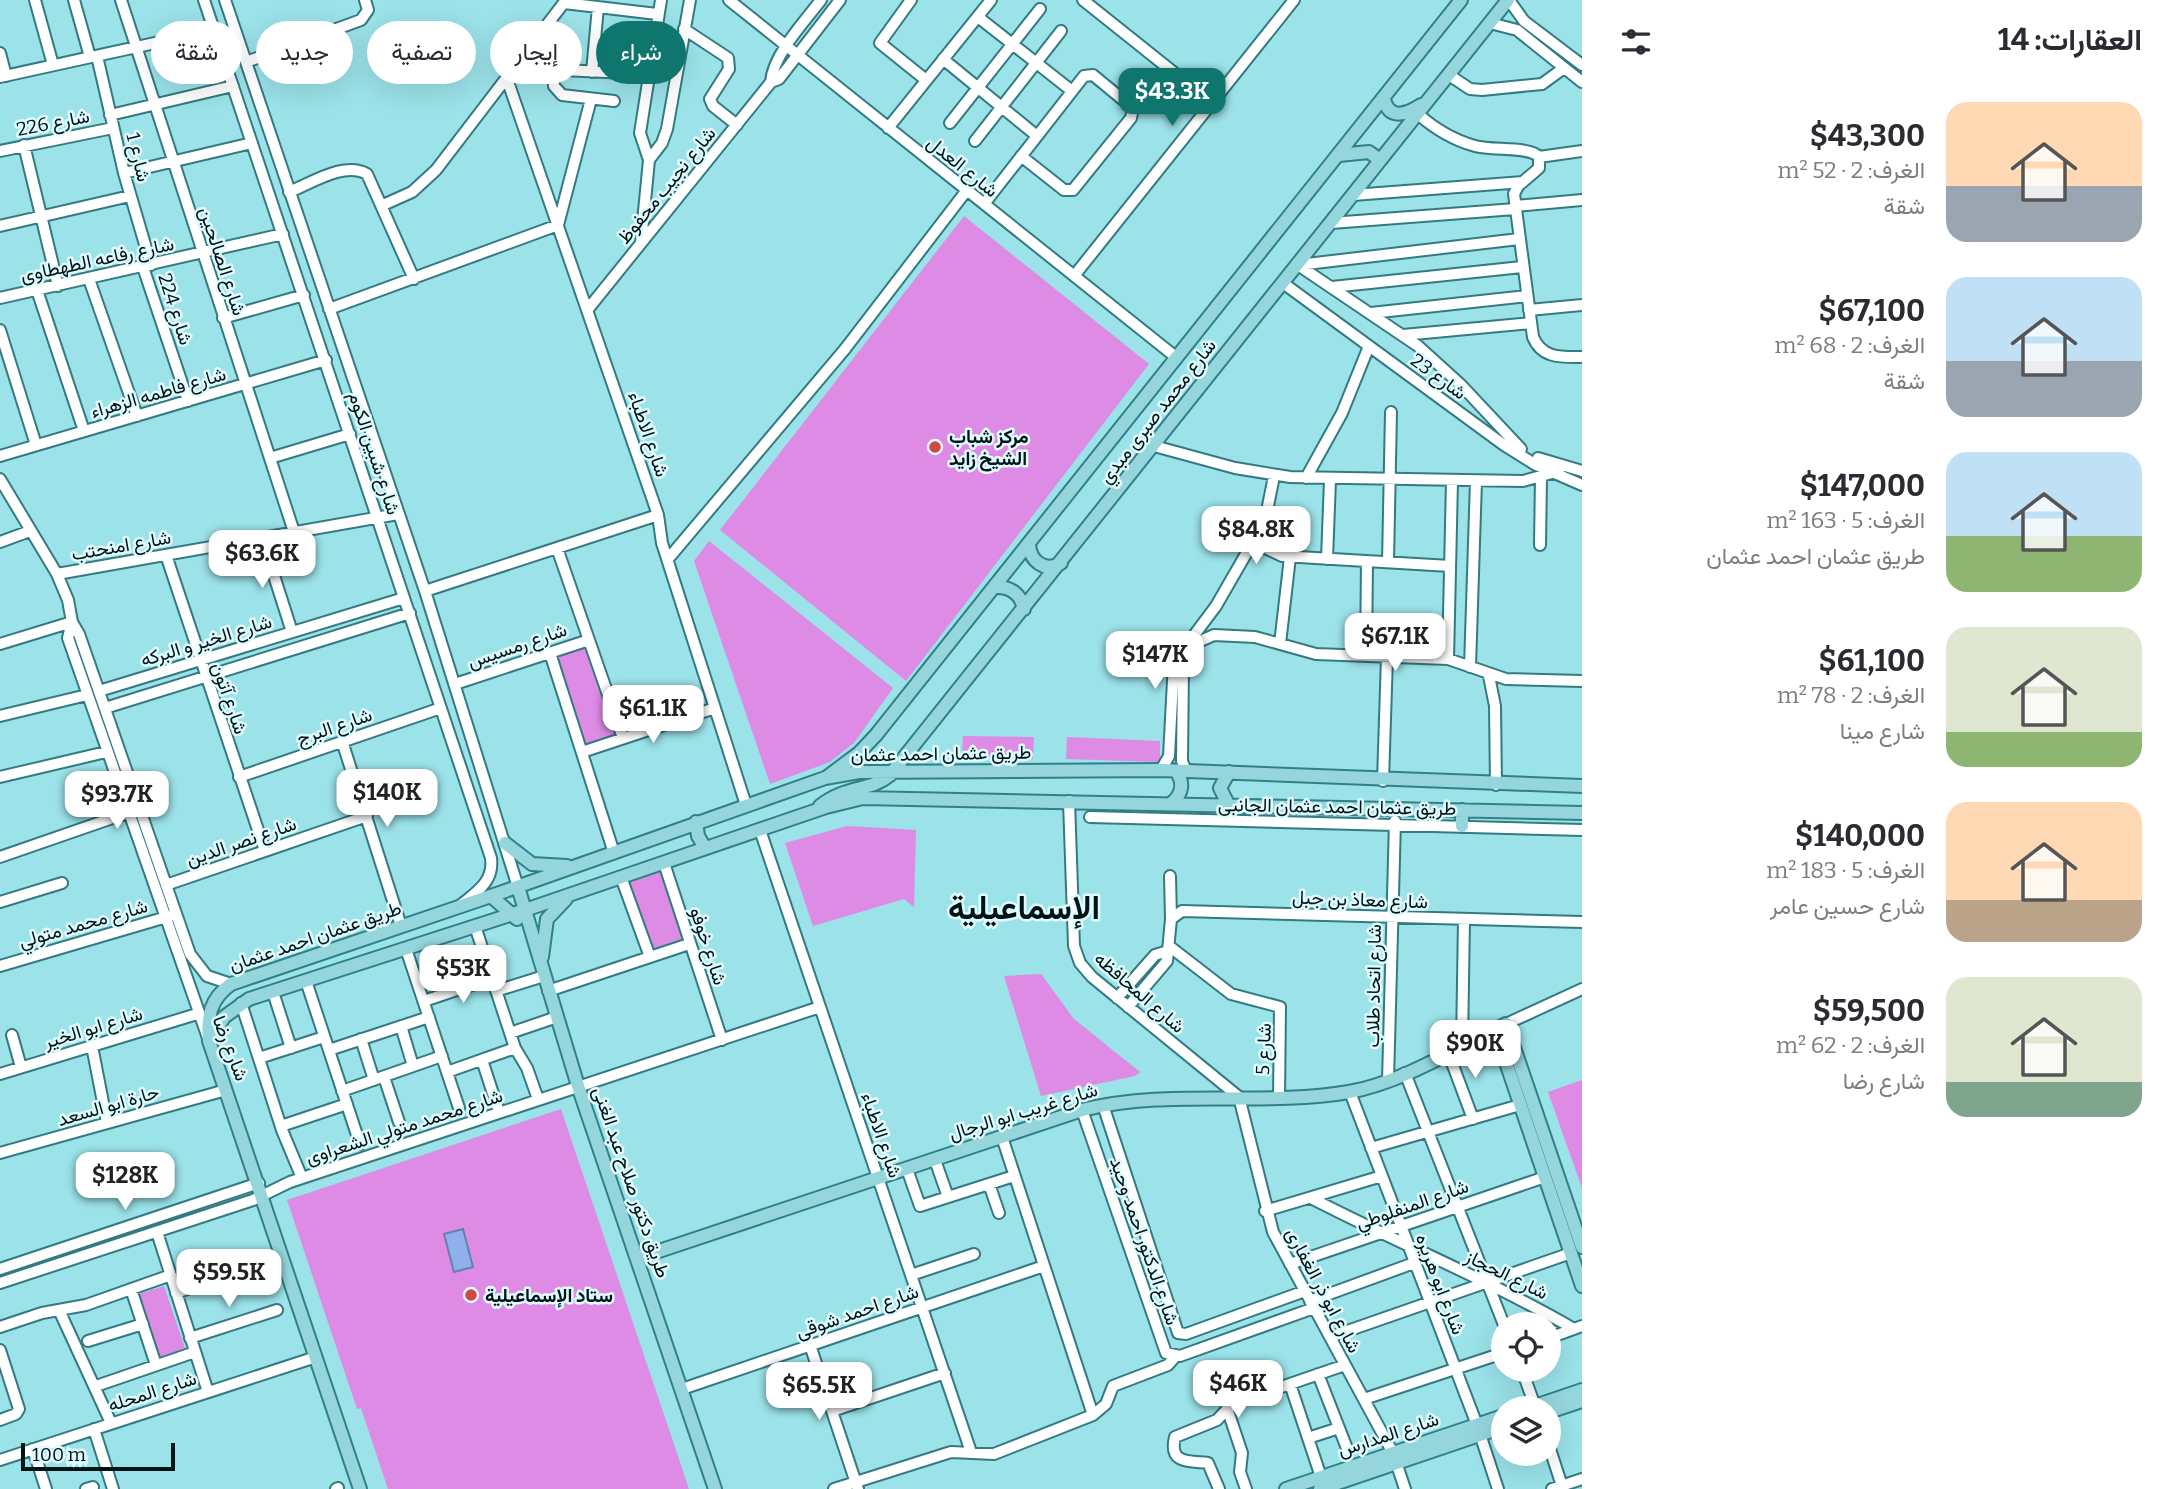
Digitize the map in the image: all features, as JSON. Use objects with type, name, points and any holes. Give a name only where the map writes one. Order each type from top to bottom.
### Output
[{"type":"main road","name":"شارع محمد صبرى مبدي","points":[[825,778],[868,744],[1461,0]]},
{"type":"main road","name":"شارع محمد صبرى مبدي","points":[[811,812],[836,793],[877,783],[894,770],[1509,0]]},
{"type":"main road","points":[[1384,99],[1388,109],[1398,115],[1409,113],[1431,98]]},
{"type":"main road","points":[[1339,155],[1369,152],[1380,160]]},
{"type":"main road","points":[[1029,544],[1031,555],[1039,564],[1050,567],[1061,563]]},
{"type":"main road","points":[[995,587],[1012,590],[1020,598],[1024,609]]},
{"type":"main road","name":"طريق عثمان احمد عثمان","points":[[209,1041],[208,1014],[220,992],[231,984],[518,887],[825,778],[894,770],[1181,771],[1383,781],[1582,786]]},
{"type":"main road","points":[[1172,803],[1179,795],[1182,785],[1181,771]]},
{"type":"main road","points":[[1228,804],[1220,788],[1229,772]]},
{"type":"main road","name":"طريق عثمان احمد عثمان","points":[[237,1006],[850,801],[880,797],[1582,814]]},
{"type":"main road","points":[[1462,810],[1462,827]]},
{"type":"main road","points":[[696,822],[698,836],[705,848]]},
{"type":"main road","points":[[505,843],[532,864],[578,866]]},
{"type":"main road","points":[[518,887],[519,912]]},
{"type":"main road","points":[[542,972],[543,930],[547,919],[570,895]]},
{"type":"main road","points":[[491,896],[519,912]]},
{"type":"main road","name":"طريق دكتور صلاح عبد الغنى","points":[[519,912],[533,939],[578,1086],[715,1489]]},
{"type":"main road","points":[[209,1041],[237,1006],[223,1003],[220,992]]},
{"type":"main road","points":[[1501,1027],[1520,1105],[1545,1177],[1576,1250]]},
{"type":"main road","points":[[1501,1027],[1576,1250],[1582,1286]]},
{"type":"main road","name":"شارع غريب ابو الرجال","points":[[638,1258],[1082,1110],[1148,1099],[1279,1097],[1350,1092],[1388,1081],[1501,1027]]},
{"type":"main road","name":"شارع رضا","points":[[209,1041],[360,1489]]},
{"type":"main road","points":[[1561,1398],[1582,1390]]},
{"type":"main road","points":[[1561,1408],[1582,1401]]},
{"type":"main road","name":"شارع المدارس","points":[[1479,1430],[1491,1423]]},
{"type":"main road","name":"شارع المدارس","points":[[1286,1489],[1321,1483],[1479,1430],[1491,1428]]},
{"type":"street","points":[[35,0],[53,65]]},
{"type":"street","name":"شارع 1","points":[[74,0],[110,115],[147,266]]},
{"type":"street","name":"شارع الصالحين","points":[[121,0],[294,532]]},
{"type":"street","name":"شارع شبين الكوم","points":[[204,0],[211,21]]},
{"type":"street","name":"شارع شبين الكوم","points":[[225,0],[425,591],[518,887]]},
{"type":"street","points":[[246,62],[361,20],[368,10],[365,0]]},
{"type":"street","points":[[656,21],[661,0]]},
{"type":"street","points":[[686,21],[690,0]]},
{"type":"street","name":"شارع العدل","points":[[729,0],[1177,358]]},
{"type":"street","name":"شارع نجيب محفوظ","points":[[771,82],[772,73],[786,46],[821,0]]},
{"type":"street","name":"شارع نجيب محفوظ","points":[[588,309],[771,82],[779,79],[840,0]]},
{"type":"street","points":[[911,0],[880,43],[926,80]]},
{"type":"street","points":[[888,128],[991,0]]},
{"type":"street","points":[[1083,0],[1212,103]]},
{"type":"street","points":[[1074,276],[1294,0]]},
{"type":"street","points":[[1509,0],[1524,21],[1580,59]]},
{"type":"street","points":[[550,21],[565,1],[657,14]]},
{"type":"street","points":[[592,72],[598,7]]},
{"type":"street","points":[[950,123],[1040,9]]},
{"type":"street","points":[[978,17],[1072,91]]},
{"type":"street","points":[[1490,23],[1517,30],[1582,82]]},
{"type":"street","points":[[686,30],[728,58],[729,69],[710,99],[713,106],[737,125]]},
{"type":"street","points":[[975,141],[1061,31]]},
{"type":"street","points":[[0,54],[3,77],[151,44]]},
{"type":"street","points":[[943,59],[1037,135]]},
{"type":"street","points":[[1449,75],[1470,89],[1482,90],[1542,84],[1564,68]]},
{"type":"street","points":[[582,71],[596,72]]},
{"type":"street","points":[[984,204],[1037,135],[1084,76],[1093,75],[1131,106],[1133,116],[1073,190],[1064,190],[1021,156]]},
{"type":"street","points":[[383,205],[412,192],[429,178],[503,84]]},
{"type":"street","name":"شارع الاطباء","points":[[509,84],[658,515],[668,559],[746,805]]},
{"type":"street","points":[[554,84],[558,92],[614,101]]},
{"type":"street","points":[[641,243],[649,160],[640,134],[648,84]]},
{"type":"street","points":[[649,160],[662,143],[667,129],[675,84]]},
{"type":"street","name":"شارع شبين الكوم","points":[[233,86],[492,866],[486,883],[458,907]]},
{"type":"street","name":"شارع 226","points":[[110,115],[233,86]]},
{"type":"street","points":[[329,309],[558,225],[591,99]]},
{"type":"street","points":[[1418,114],[1440,131],[1465,143],[1492,150],[1530,150],[1539,157],[1582,151]]},
{"type":"street","name":"شارع 226","points":[[0,151],[113,128]]},
{"type":"street","points":[[124,173],[252,143]]},
{"type":"street","points":[[24,145],[58,286]]},
{"type":"street","points":[[1539,157],[1539,168],[1515,190],[1522,267],[1535,343],[1544,352],[1556,357],[1582,357]]},
{"type":"street","points":[[289,192],[345,169],[358,169],[367,174],[414,279]]},
{"type":"street","points":[[1353,195],[1523,182]]},
{"type":"street","points":[[668,559],[845,349],[967,190]]},
{"type":"street","points":[[0,226],[130,196]]},
{"type":"street","points":[[1331,223],[1582,200]]},
{"type":"street","name":"شارع رفاعه الطهطاوى","points":[[0,298],[283,234]]},
{"type":"street","points":[[1298,265],[1519,239]]},
{"type":"street","name":"شارع 23","points":[[1298,265],[1403,335],[1461,385],[1513,443],[1582,485]]},
{"type":"street","name":"شارع 224","points":[[147,266],[188,401]]},
{"type":"street","points":[[1332,287],[1522,267]]},
{"type":"street","points":[[89,279],[137,416]]},
{"type":"street","name":"شارع 23","points":[[1283,283],[1504,445],[1557,470],[1582,471]]},
{"type":"street","points":[[37,290],[84,431]]},
{"type":"street","points":[[223,317],[304,295]]},
{"type":"street","points":[[1371,313],[1527,296]]},
{"type":"street","points":[[1529,310],[1582,305]]},
{"type":"street","points":[[1403,335],[1531,323]]},
{"type":"street","points":[[0,330],[36,445]]},
{"type":"street","points":[[1306,478],[1342,413],[1369,346]]},
{"type":"street","name":"شارع فاطمه الزهراء","points":[[0,456],[326,360]]},
{"type":"street","points":[[1388,562],[1391,412]]},
{"type":"street","points":[[270,458],[350,434]]},
{"type":"street","points":[[1154,446],[1274,475],[1330,480],[1523,481],[1557,470]]},
{"type":"street","points":[[1161,771],[1169,756],[1172,668],[1195,639],[1265,522],[1274,475]]},
{"type":"street","points":[[1539,545],[1541,477]]},
{"type":"street","name":"شارع رضا","points":[[0,479],[57,574],[68,600],[72,622],[197,966],[207,976],[231,984]]},
{"type":"street","points":[[1327,559],[1330,480]]},
{"type":"street","points":[[1448,659],[1452,481]]},
{"type":"street","points":[[1470,667],[1476,481]]},
{"type":"street","name":"شارع امنحتب","points":[[57,574],[398,514]]},
{"type":"street","points":[[425,591],[658,515]]},
{"type":"street","points":[[0,542],[30,531]]},
{"type":"street","points":[[262,538],[292,632]]},
{"type":"street","points":[[1253,542],[1274,554],[1290,557],[1450,566]]},
{"type":"street","points":[[557,548],[623,738]]},
{"type":"street","name":"شارع آتون","points":[[166,555],[204,677],[265,851]]},
{"type":"street","points":[[1280,645],[1290,557]]},
{"type":"street","points":[[1366,656],[1367,561]]},
{"type":"street","name":"شارع الخير و البركه","points":[[99,691],[404,597]]},
{"type":"street","name":"شارع الخير و البركه","points":[[105,708],[410,613]]},
{"type":"street","points":[[1,640],[72,622]]},
{"type":"street","name":"شارع رضا","points":[[72,622],[68,638],[197,1014],[209,1041]]},
{"type":"street","points":[[1195,639],[1220,634],[1255,637],[1316,654],[1448,659],[1506,680],[1582,681]]},
{"type":"street","name":"شارع رمسيس","points":[[455,684],[589,639]]},
{"type":"street","points":[[1181,771],[1182,674],[1195,639]]},
{"type":"street","points":[[550,653],[614,853]]},
{"type":"street","points":[[1383,781],[1387,657]]},
{"type":"street","points":[[1489,676],[1495,706],[1496,785]]},
{"type":"street","points":[[0,716],[87,695]]},
{"type":"street","name":"شارع البرج","points":[[239,777],[441,708]]},
{"type":"street","points":[[582,752],[715,708]]},
{"type":"street","points":[[342,741],[401,926]]},
{"type":"street","points":[[0,777],[106,752]]},
{"type":"street","name":"شارع المحافظه","points":[[1069,801],[1076,954],[1085,970],[1239,1097]]},
{"type":"street","name":"شارع اتحاد طلاب","points":[[1388,1081],[1395,809]]},
{"type":"street","points":[[0,858],[127,813]]},
{"type":"street","name":"شارع نصر الدين","points":[[166,885],[367,816]]},
{"type":"street","name":"طريق عثمان احمد عثمان الجانبى","points":[[1090,817],[1582,830]]},
{"type":"street","name":"شارع الاطباء","points":[[760,830],[971,1452]]},
{"type":"street","name":"شارع خوفو","points":[[664,863],[722,1040]]},
{"type":"street","points":[[1128,1007],[1166,964],[1171,919],[1170,876]]},
{"type":"street","points":[[621,877],[650,957]]},
{"type":"street","points":[[0,902],[62,883]]},
{"type":"street","name":"شارع معاذ بن جبل","points":[[1171,919],[1182,911],[1582,922]]},
{"type":"street","name":"شارع محمد متولي","points":[[0,966],[176,914]]},
{"type":"street","points":[[1462,1045],[1464,919]]},
{"type":"street","points":[[475,926],[515,1048],[525,1065],[538,1099]]},
{"type":"street","points":[[548,991],[689,944]]},
{"type":"street","points":[[406,948],[459,1108]]},
{"type":"street","points":[[1117,998],[1155,955],[1168,949]]},
{"type":"street","name":"شارع 5","points":[[1168,949],[1231,994],[1250,1001],[1275,1003],[1280,1007],[1279,1097]]},
{"type":"street","points":[[496,991],[542,972]]},
{"type":"street","points":[[424,1001],[492,978]]},
{"type":"street","points":[[306,981],[360,1144]]},
{"type":"street","name":"شارع غريب ابو الرجال","points":[[1501,1027],[1582,989]]},
{"type":"street","points":[[273,992],[291,1048]]},
{"type":"street","points":[[237,1006],[259,1058],[281,1126],[302,1178]]},
{"type":"street","name":"شارع محمد متولي الشعراوى","points":[[0,1269],[302,1178],[820,1007]]},
{"type":"street","name":"شارع ابو الخير","points":[[0,1074],[197,1014]]},
{"type":"street","points":[[329,1050],[429,1017]]},
{"type":"street","points":[[510,1033],[557,1017]]},
{"type":"street","points":[[401,1026],[413,1066]]},
{"type":"street","points":[[12,1035],[21,1067]]},
{"type":"street","points":[[259,1058],[324,1037]]},
{"type":"street","points":[[361,1039],[399,1122]]},
{"type":"street","points":[[92,1046],[107,1123]]},
{"type":"street","points":[[447,1072],[515,1048]]},
{"type":"street","points":[[1448,1052],[1473,1119]]},
{"type":"street","points":[[342,1091],[442,1056]]},
{"type":"street","points":[[482,1060],[499,1112]]},
{"type":"street","points":[[1405,1073],[1499,1312]]},
{"type":"street","name":"حارة ابو السعد","points":[[0,1153],[226,1090]]},
{"type":"street","name":"شارع ابو هريره","points":[[1350,1092],[1479,1430],[1498,1489]]},
{"type":"street","name":"شارع ابو ذر الغفارى","points":[[1239,1097],[1265,1211],[1290,1264],[1395,1458],[1405,1489]]},
{"type":"street","points":[[281,1126],[347,1104]]},
{"type":"street","name":"شارع الدكتور احمد وحيد","points":[[1103,1105],[1178,1333],[1186,1334],[1310,1300]]},
{"type":"street","points":[[1371,1149],[1520,1105]]},
{"type":"street","name":"شارع الدكتور احمد وحيد","points":[[1082,1110],[1163,1349],[1175,1357]]},
{"type":"street","points":[[1002,1137],[1093,1415]]},
{"type":"street","points":[[935,1160],[948,1197]]},
{"type":"street","points":[[907,1169],[920,1206],[1014,1176]]},
{"type":"street","points":[[1265,1211],[1381,1176]]},
{"type":"street","name":"شارع المنفلوطي","points":[[1290,1264],[1545,1177]]},
{"type":"street","points":[[989,1184],[999,1213]]},
{"type":"street","name":"شارع محمد متولي الشعراوى","points":[[0,1283],[157,1232],[260,1189]]},
{"type":"street","name":"شارع الحجاز","points":[[1311,1198],[1379,1234],[1515,1295],[1578,1328]]},
{"type":"street","points":[[157,1232],[208,1392]]},
{"type":"street","points":[[1330,1337],[1576,1250]]},
{"type":"street","points":[[911,1275],[974,1254]]},
{"type":"street","points":[[834,1489],[857,1485],[951,1452],[994,1454],[1093,1415],[1106,1404],[1113,1386],[1168,1365],[1175,1357],[1310,1300],[1414,1263]]},
{"type":"street","points":[[176,1293],[260,1264]]},
{"type":"street","name":"شارع احمد شوقى","points":[[682,1389],[1044,1266]]},
{"type":"street","points":[[0,1327],[86,1305],[171,1275]]},
{"type":"street","points":[[131,1289],[156,1366]]},
{"type":"street","points":[[59,1310],[111,1423]]},
{"type":"street","points":[[190,1338],[277,1310]]},
{"type":"street","points":[[88,1341],[143,1324]]},
{"type":"street","points":[[1561,1334],[1578,1328]]},
{"type":"street","points":[[810,1345],[857,1485]]},
{"type":"street","points":[[0,1350],[3,1370],[19,1409],[16,1414],[0,1420]]},
{"type":"street","points":[[96,1386],[195,1352]]},
{"type":"street","name":"شارع المحله","points":[[0,1460],[316,1357]]},
{"type":"street","points":[[1364,1399],[1491,1357]]},
{"type":"street","points":[[1219,1489],[1210,1465],[1182,1462],[1173,1441],[1179,1433],[1220,1418],[1227,1408],[1345,1365]]},
{"type":"street","points":[[832,1411],[945,1373]]},
{"type":"street","points":[[1318,1374],[1348,1451]]},
{"type":"street","points":[[1290,1384],[1321,1483]]},
{"type":"street","points":[[1227,1408],[1242,1453],[1240,1472],[1245,1489]]},
{"type":"street","points":[[1308,1438],[1339,1428]]},
{"type":"street","points":[[94,1429],[113,1489]]},
{"type":"street","points":[[33,1449],[46,1489]]},
{"type":"street","points":[[1554,1466],[1559,1488],[1582,1479]]},
{"type":"shaded area","name":"مركز شباب الشيخ زايد","points":[[964,216],[1149,364],[906,681],[720,530]]},
{"type":"shaded area","points":[[709,541],[893,688],[854,743],[830,762],[770,784],[694,561]]},
{"type":"shaded area","points":[[588,642],[621,737],[584,750],[552,654]]},
{"type":"shaded area","points":[[963,736],[1034,737],[1033,759],[962,757]]},
{"type":"shaded area","points":[[1067,737],[1160,741],[1160,762],[1066,759]]},
{"type":"shaded area","points":[[847,826],[916,830],[914,907],[904,899],[813,926],[785,843]]},
{"type":"shaded area","points":[[664,868],[688,943],[650,956],[625,882]]},
{"type":"shaded area","points":[[1041,974],[1074,1019],[1140,1072],[1135,1076],[1041,1096],[1004,976]]},
{"type":"shaded area","points":[[1582,1080],[1582,1188],[1548,1092]]},
{"type":"shaded area","name":"ستاد الإسماعيلية","points":[[561,1109],[689,1489],[388,1489],[361,1408],[357,1409],[287,1200]]},
{"type":"shaded area","points":[[164,1286],[185,1348],[160,1357],[139,1294]]},
{"type":"water","points":[[463,1229],[473,1267],[454,1272],[444,1234]]},
{"type":"place","name":"مركز شباب الشيخ زايد","points":[[935,447]]},
{"type":"place","name":"ستاد الإسماعيلية","points":[[471,1295]]},
{"type":"district","name":"الإسماعيلية","points":[[1024,907]]}]
